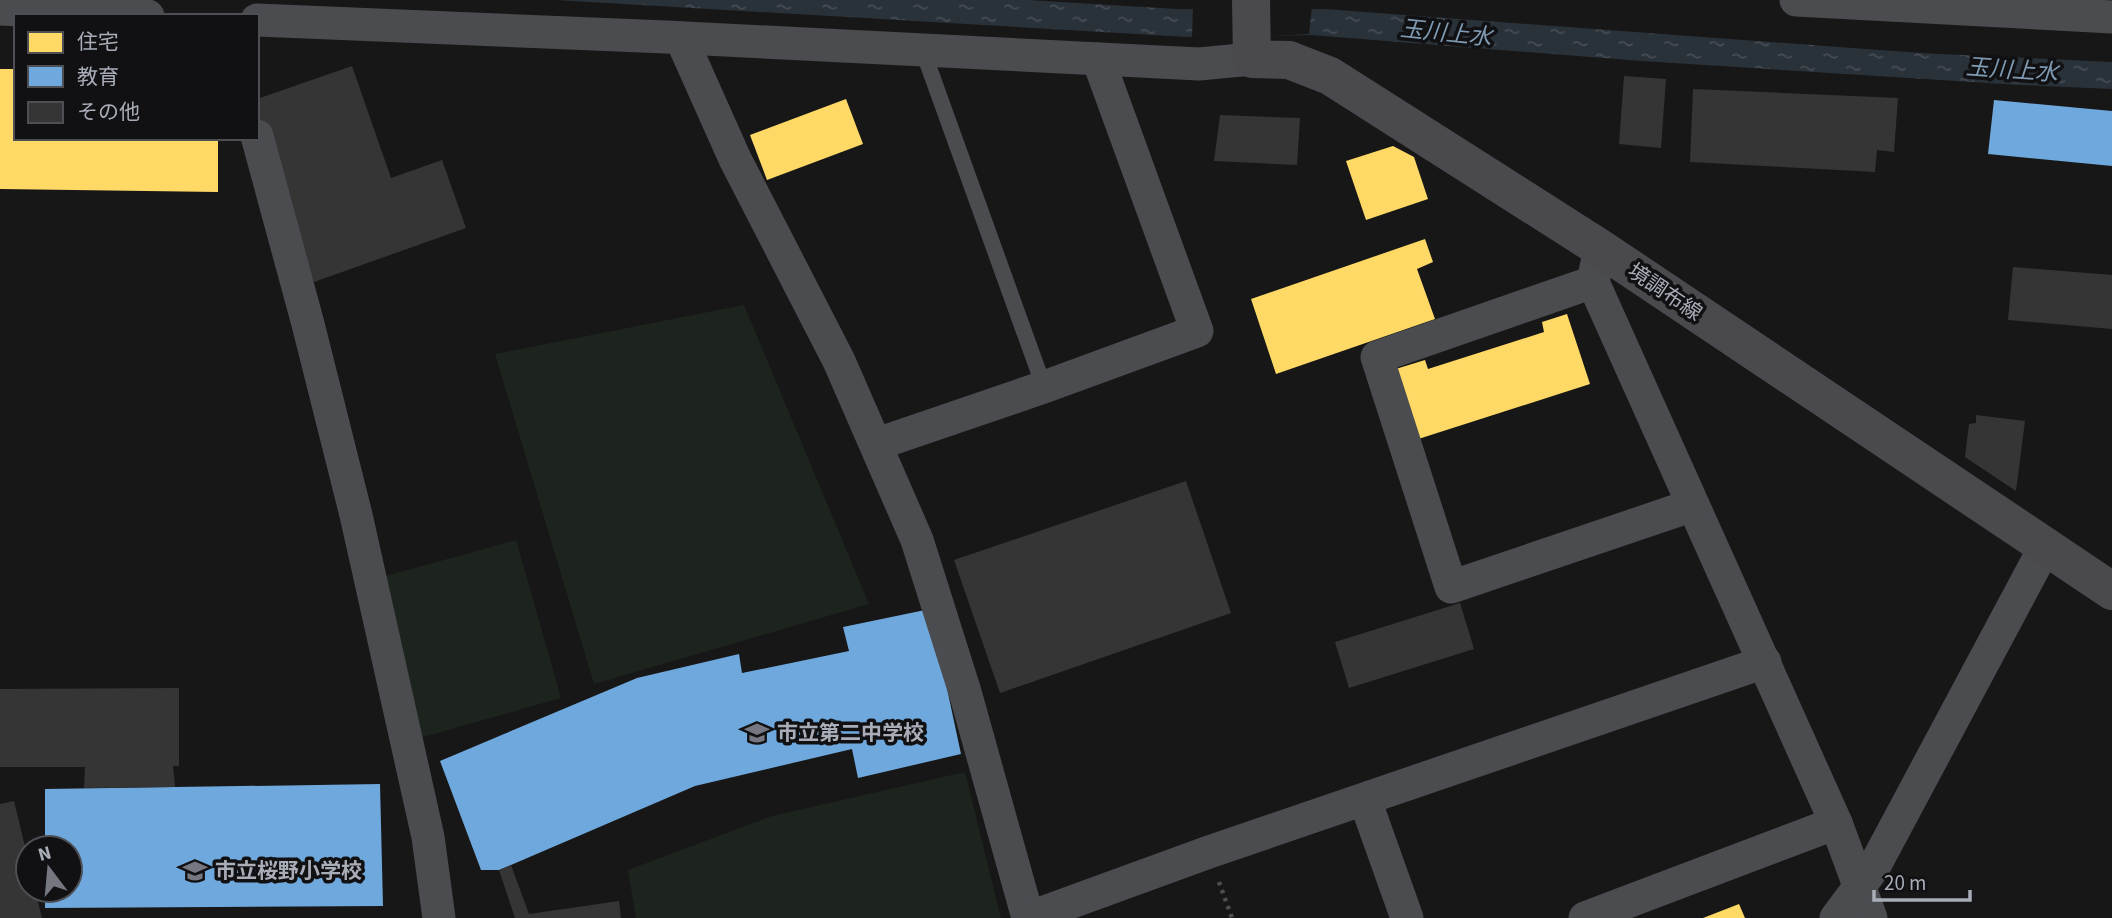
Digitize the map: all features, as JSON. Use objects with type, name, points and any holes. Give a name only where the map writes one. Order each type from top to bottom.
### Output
[{"type":"main road","points":[[1251,0],[1252,51]]},
{"type":"main road","name":"境調布線","points":[[1252,51],[1289,60],[1330,75],[1596,265],[2046,545],[2112,591]]},
{"type":"street","points":[[1796,0],[2112,17]]},
{"type":"street","points":[[0,9],[106,14]]},
{"type":"street","points":[[259,20],[1199,64],[1252,51]]},
{"type":"street","points":[[681,38],[735,159],[834,350],[917,540],[965,692],[1028,918],[1209,852],[1765,662]]},
{"type":"street","points":[[877,444],[1197,331],[1098,58]]},
{"type":"street","points":[[258,140],[356,515],[428,836],[439,918]]},
{"type":"street","points":[[1693,505],[1451,587],[1377,357],[1596,265],[1693,505],[1868,891]]},
{"type":"street","points":[[1836,918],[1868,891],[2046,545]]},
{"type":"street","points":[[1365,800],[1407,918]]},
{"type":"street","points":[[1585,918],[1836,823]]},
{"type":"lane","points":[[923,51],[1044,387]]},
{"type":"shaded area","points":[[744,305],[869,604],[594,684],[495,354]]},
{"type":"shaded area","points":[[516,540],[561,698],[420,738],[375,579]]},
{"type":"shaded area","points":[[965,772],[1001,918],[636,918],[628,870],[772,816]]},
{"type":"water","name":"玉川上水","points":[[556,0],[1028,0],[1177,9],[1324,9],[1920,53],[2112,62],[2112,89],[1642,61],[1311,35],[1187,37]]},
{"type":"pier","points":[[1193,6],[1312,6],[1309,34],[1192,40]]},
{"type":"building: 住宅","points":[[0,69],[14,69],[14,140],[218,140],[218,192],[0,189]]},
{"type":"building: 住宅","points":[[846,99],[863,144],[767,180],[750,135]]},
{"type":"building: 住宅","points":[[1393,146],[1414,157],[1428,199],[1366,220],[1346,161]]},
{"type":"building: 住宅","points":[[1425,239],[1433,262],[1417,269],[1435,319],[1276,374],[1251,299]]},
{"type":"building: 住宅","points":[[1567,314],[1590,384],[1409,442],[1386,372],[1425,360],[1428,369],[1544,332],[1542,322]]},
{"type":"building: 住宅","points":[[1739,904],[1745,918],[1703,918]]},
{"type":"building: 教育","points":[[1994,100],[2112,111],[2112,166],[1988,154]]},
{"type":"building: 教育","points":[[930,609],[961,754],[858,778],[852,749],[695,786],[499,870],[481,870],[440,761],[637,678],[739,654],[742,673],[849,651],[843,627]]},
{"type":"building: 教育","points":[[380,784],[383,906],[45,908],[45,904],[84,904],[84,834],[45,834],[45,789]]},
{"type":"building: その他","points":[[352,66],[391,178],[442,160],[466,228],[314,282],[259,128],[259,98]]},
{"type":"building: その他","points":[[1624,76],[1666,79],[1661,148],[1619,144]]},
{"type":"building: その他","points":[[1693,89],[1898,98],[1894,152],[1877,150],[1875,172],[1690,162]]},
{"type":"building: その他","points":[[1220,115],[1300,118],[1297,165],[1214,161]]},
{"type":"building: その他","points":[[2013,267],[2112,275],[2112,329],[2008,320]]},
{"type":"building: その他","points":[[1976,415],[2025,421],[2016,491],[1965,457],[1969,424],[1976,423]]},
{"type":"building: その他","points":[[1186,481],[1231,613],[1000,693],[954,560]]},
{"type":"building: その他","points":[[1460,603],[1474,649],[1349,688],[1335,642]]},
{"type":"building: その他","points":[[179,688],[179,766],[173,766],[175,787],[84,788],[85,767],[0,767],[0,689]]},
{"type":"building: その他","points":[[14,801],[22,834],[14,834],[14,904],[38,904],[42,918],[0,918],[0,804]]},
{"type":"building: その他","points":[[511,865],[529,914],[619,901],[621,918],[515,918],[499,870]]},
{"type":"place","name":"市立第二中学校","points":[[757,733]]},
{"type":"place","name":"市立桜野小学校","points":[[195,871]]}]
